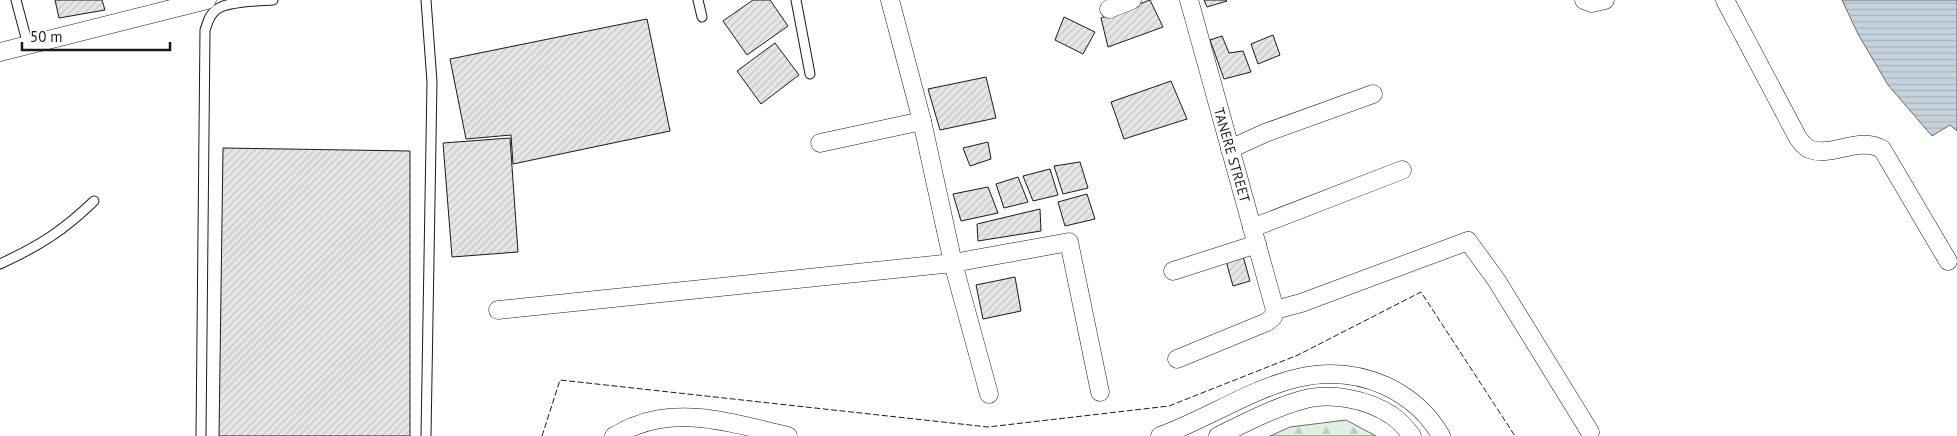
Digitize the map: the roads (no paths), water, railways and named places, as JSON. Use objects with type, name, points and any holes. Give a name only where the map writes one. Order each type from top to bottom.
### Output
[{"type":"street","points":[[0,52],[208,0]]},
{"type":"street","points":[[890,0],[922,121],[953,263],[989,394]]},
{"type":"street","points":[[1109,9],[1132,0]]},
{"type":"street","name":"TANERE STREET","points":[[1189,0],[1275,310]]},
{"type":"street","points":[[1584,0],[1592,3],[1605,0]]},
{"type":"street","points":[[1725,0],[1798,138],[1808,149],[1819,151],[1866,144],[1882,149],[1948,260]]},
{"type":"street","points":[[1230,149],[1265,133],[1373,94]]},
{"type":"street","points":[[820,143],[922,121]]},
{"type":"street","points":[[1173,271],[1402,170]]},
{"type":"street","points":[[1177,359],[1267,322],[1273,317],[1275,310],[1301,303],[1468,240],[1497,281],[1590,432]]},
{"type":"street","points":[[498,310],[953,263],[1069,242],[1100,392]]},
{"type":"street","points":[[1160,436],[1271,386],[1299,376],[1325,373],[1351,375],[1378,383],[1404,395],[1423,411],[1441,436]]},
{"type":"street","points":[[1218,436],[1279,408],[1304,399],[1326,397],[1347,398],[1370,405],[1391,415],[1412,436]]},
{"type":"street","points":[[614,436],[636,425],[662,419],[690,417],[720,421],[788,436]]},
{"type":"lane","points":[[16,0],[28,45]]},
{"type":"lane","points":[[201,436],[206,30],[209,17],[217,8],[225,5],[273,0]]},
{"type":"lane","points":[[426,0],[432,82],[426,436]]},
{"type":"lane","points":[[698,0],[702,17]]},
{"type":"lane","points":[[796,0],[810,74]]},
{"type":"lane","points":[[0,264],[54,236],[72,223],[94,201]]}]
